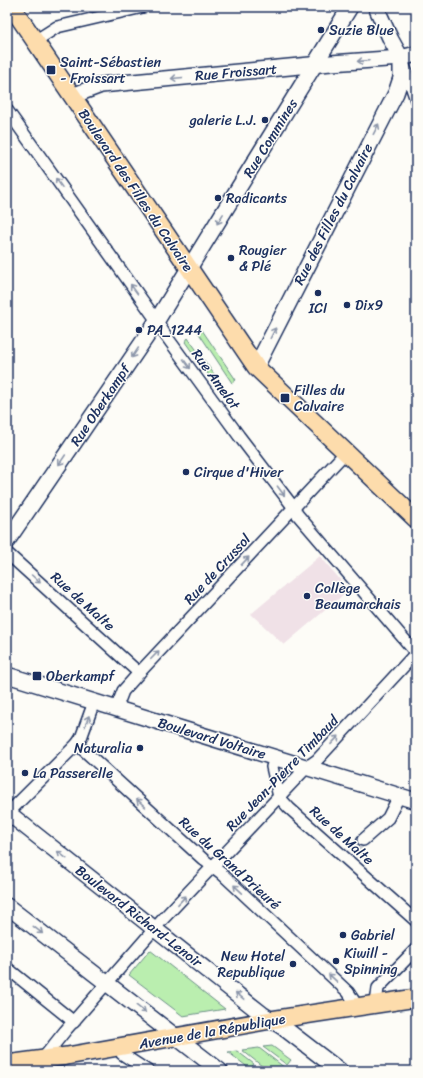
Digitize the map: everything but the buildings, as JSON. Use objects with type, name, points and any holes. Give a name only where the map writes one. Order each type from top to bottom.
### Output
[{"type":"main road","name":"Boulevard des Filles du Calvaire","points":[[14,10],[256,367],[416,519]]},
{"type":"main road","name":"Avenue de la République","points":[[24,1065],[271,1020],[416,998]]},
{"type":"street","points":[[34,41],[57,27],[143,7]]},
{"type":"street","name":"Rue Commines","points":[[189,268],[350,7]]},
{"type":"street","points":[[376,7],[401,58],[416,100]]},
{"type":"street","points":[[401,58],[416,47]]},
{"type":"street","name":"Rue Froissart","points":[[72,96],[101,85],[401,58],[416,54]]},
{"type":"street","name":"Rue des Filles du Calvaire","points":[[256,367],[396,93],[401,78],[401,58]]},
{"type":"street","name":"Rue Amelot","points":[[8,114],[238,436],[294,508],[297,514],[416,653]]},
{"type":"street","name":"Rue Oberkampf","points":[[7,541],[157,321],[189,268]]},
{"type":"street","name":"Rue de Crussol","points":[[116,709],[123,692],[139,672],[345,453]]},
{"type":"street","name":"Rue de Malte","points":[[7,553],[139,672]]},
{"type":"street","name":"Rue Jean-Pierre Timbaud","points":[[24,1065],[74,1022],[152,932],[307,767],[317,760],[416,653]]},
{"type":"street","name":"Boulevard Voltaire","points":[[7,675],[416,801]]},
{"type":"street","points":[[8,812],[77,744],[81,738],[94,702]]},
{"type":"street","name":"Rue du Grand Prieuré","points":[[77,744],[204,860],[221,873],[348,992],[358,1007]]},
{"type":"street","name":"Rue de Malte","points":[[275,758],[272,767],[280,797],[289,808],[348,854],[416,921]]},
{"type":"street","points":[[363,840],[388,818],[399,796]]},
{"type":"street","name":"Boulevard Richard-Lenoir","points":[[8,812],[152,932],[271,1020],[289,1031],[340,1071]]},
{"type":"street","points":[[7,906],[220,1071]]},
{"type":"street","points":[[376,1004],[378,988],[416,949]]},
{"type":"street","points":[[7,968],[74,1022]]},
{"type":"street","points":[[121,1047],[122,1054],[148,1071]]},
{"type":"shaded area","name":"Collège Beaumarchais","points":[[320,556],[349,590],[284,645],[251,614]]},
{"type":"green space","points":[[202,330],[236,380],[232,383],[198,332]]},
{"type":"green space","points":[[188,338],[224,388],[221,392],[185,342]]},
{"type":"green space","points":[[150,950],[225,1009],[183,1016],[129,975]]},
{"type":"green space","points":[[272,1046],[291,1060],[287,1065],[263,1047]]},
{"type":"green space","points":[[259,1048],[289,1071],[268,1071],[242,1050]]},
{"type":"green space","points":[[237,1051],[254,1064],[250,1069],[228,1052]]},
{"type":"tunnel","points":[[352,851],[363,840]]},
{"type":"place","name":"Suzie Blue","points":[[321,30]]},
{"type":"place","name":"Saint-Sébastien - Froissart","points":[[51,70]]},
{"type":"place","name":"galerie L.J.","points":[[265,120]]},
{"type":"place","name":"Radicants","points":[[218,198]]},
{"type":"place","name":"Rougier & Plé","points":[[231,258]]},
{"type":"place","name":"ICI","points":[[318,293]]},
{"type":"place","name":"Dix9","points":[[347,305]]},
{"type":"place","name":"PA_1244","points":[[139,330]]},
{"type":"place","name":"Filles du Calvaire","points":[[285,398]]},
{"type":"place","name":"Cirque d'Hiver","points":[[186,472]]},
{"type":"place","name":"Collège Beaumarchais","points":[[307,596]]},
{"type":"place","name":"Oberkampf","points":[[37,676]]},
{"type":"place","name":"Naturalia","points":[[140,748]]},
{"type":"place","name":"La Passerelle","points":[[25,773]]},
{"type":"place","name":"Gabriel","points":[[343,935]]},
{"type":"place","name":"Kiwill - Spinning","points":[[336,961]]},
{"type":"place","name":"New Hotel Republique","points":[[293,964]]}]
